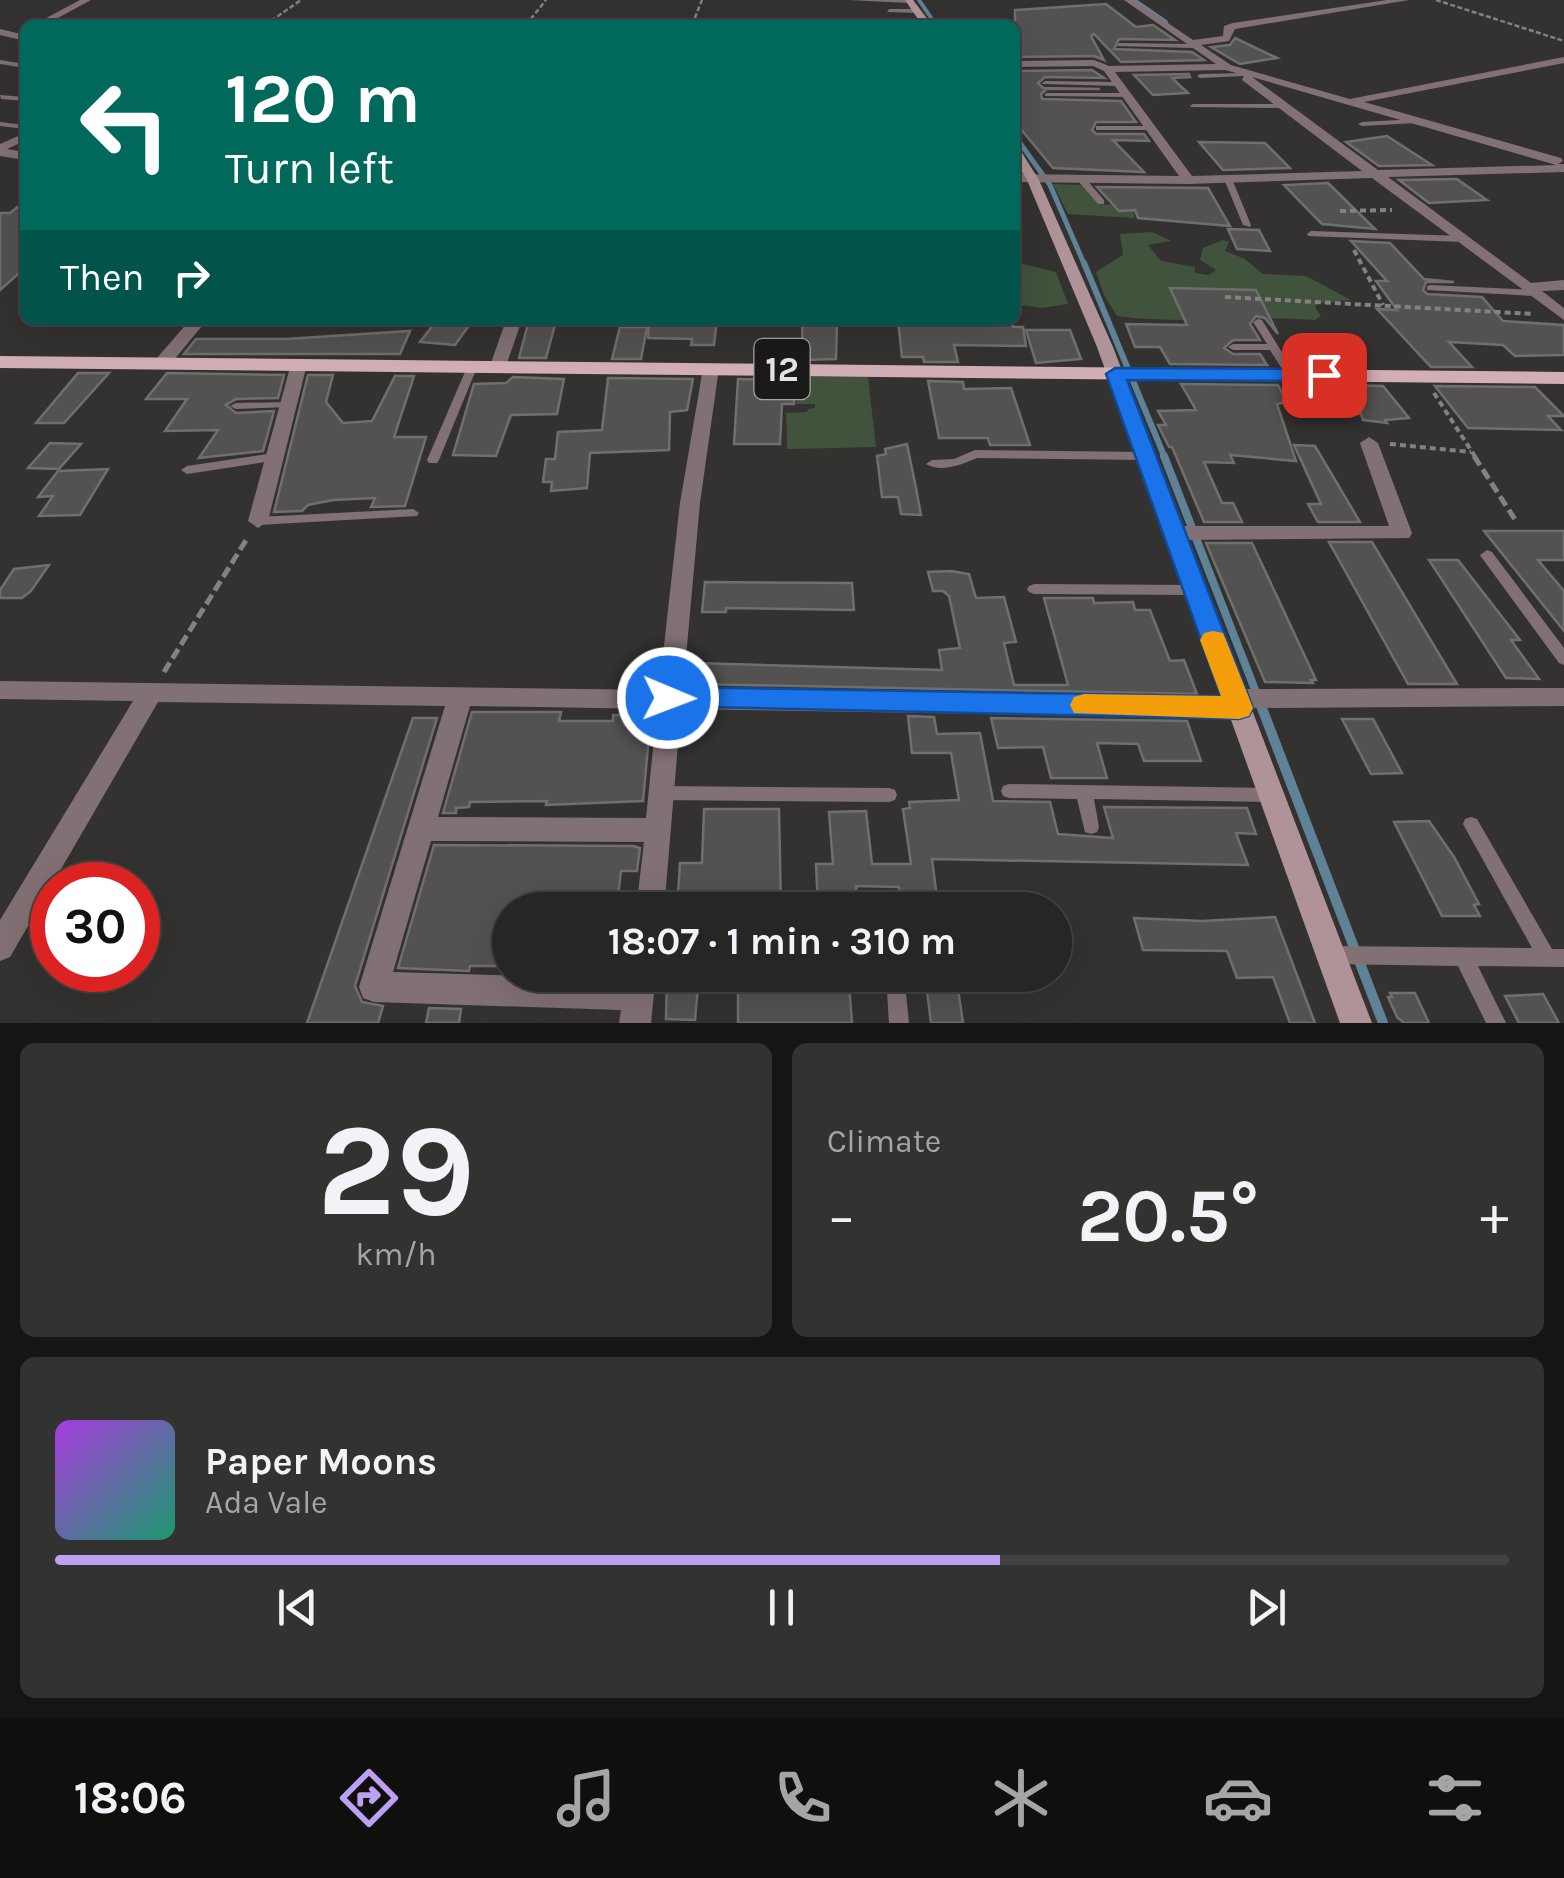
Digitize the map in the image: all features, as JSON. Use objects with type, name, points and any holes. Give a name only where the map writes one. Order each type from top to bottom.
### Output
[{"type":"main road","name":"12","points":[[0,362],[1564,378]]},
{"type":"street","points":[[48,20],[87,0]]},
{"type":"street","points":[[852,0],[910,0],[924,20]]},
{"type":"street","points":[[1128,0],[1226,67],[1564,165]]},
{"type":"street","points":[[1191,44],[1226,38],[1230,34],[1227,28],[1233,26],[1405,0]]},
{"type":"street","points":[[1282,106],[1349,102],[1564,60]]},
{"type":"street","points":[[1020,64],[1094,64],[1108,69],[1226,67]]},
{"type":"street","points":[[1108,69],[1188,180]]},
{"type":"street","points":[[1242,73],[1563,314]]},
{"type":"street","points":[[1356,1023],[1115,374],[1024,179],[1228,179],[1564,165]]},
{"type":"street","points":[[1531,291],[1564,284]]},
{"type":"street","points":[[162,362],[195,325]]},
{"type":"street","points":[[498,366],[512,325]]},
{"type":"street","points":[[258,521],[299,364]]},
{"type":"street","points":[[652,892],[668,698],[698,438],[711,368]]},
{"type":"street","points":[[1174,533],[1402,533],[1368,442]]},
{"type":"street","points":[[0,690],[1237,704],[1564,697]]},
{"type":"street","points":[[0,947],[152,692]]},
{"type":"street","points":[[460,698],[374,987],[638,998]]},
{"type":"street","points":[[421,829],[659,830]]},
{"type":"lane","points":[[889,11],[917,10]]},
{"type":"lane","points":[[1119,45],[1191,44]]},
{"type":"lane","points":[[1200,76],[1242,73]]},
{"type":"lane","points":[[1044,83],[1123,90]]},
{"type":"lane","points":[[1048,95],[1123,90]]},
{"type":"lane","points":[[1193,106],[1282,106]]},
{"type":"lane","points":[[1362,124],[1416,121]]},
{"type":"lane","points":[[1099,128],[1150,128]]},
{"type":"lane","points":[[1446,137],[1465,135]]},
{"type":"lane","points":[[1228,179],[1247,225]]},
{"type":"lane","points":[[1082,180],[1101,202]]},
{"type":"lane","points":[[1311,234],[1463,240]]},
{"type":"lane","points":[[1407,251],[1432,239]]},
{"type":"lane","points":[[1430,288],[1531,291]]},
{"type":"lane","points":[[1258,322],[1291,375]]},
{"type":"lane","points":[[1233,347],[1274,347]]},
{"type":"lane","points":[[433,460],[473,366]]},
{"type":"lane","points":[[236,406],[288,406]]},
{"type":"lane","points":[[932,464],[956,462],[975,454],[1144,456]]},
{"type":"lane","points":[[187,470],[275,457]]},
{"type":"lane","points":[[258,521],[413,513]]},
{"type":"lane","points":[[1487,555],[1564,659]]},
{"type":"lane","points":[[1034,588],[1194,590]]},
{"type":"lane","points":[[1008,791],[1271,795]]},
{"type":"lane","points":[[1084,792],[1091,827]]},
{"type":"lane","points":[[662,793],[890,795]]},
{"type":"lane","points":[[1471,824],[1555,958]]},
{"type":"lane","points":[[1332,955],[1555,958]]},
{"type":"lane","points":[[1464,958],[1496,1023]]},
{"type":"lane","points":[[896,992],[899,1023]]},
{"type":"path","points":[[272,20],[300,0]]},
{"type":"path","points":[[530,20],[546,0]]},
{"type":"path","points":[[1436,0],[1564,42]]},
{"type":"path","points":[[1340,211],[1424,210]]},
{"type":"path","points":[[1345,234],[1383,305]]},
{"type":"path","points":[[1225,297],[1563,314]]},
{"type":"path","points":[[1422,376],[1516,521]]},
{"type":"path","points":[[1368,442],[1471,452]]},
{"type":"path","points":[[152,692],[258,521]]},
{"type":"green space","points":[[1053,184],[1082,185],[1099,204],[1132,206],[1135,218],[1068,214]]},
{"type":"green space","points":[[1152,232],[1171,241],[1148,245],[1161,261],[1195,267],[1195,273],[1209,275],[1216,270],[1200,260],[1203,248],[1223,240],[1229,242],[1225,251],[1245,259],[1263,274],[1306,276],[1351,300],[1319,303],[1315,307],[1321,316],[1315,320],[1166,320],[1117,316],[1096,272],[1123,255],[1120,234]]},
{"type":"green space","points":[[1020,263],[1056,272],[1068,304],[1042,308],[1020,305]]},
{"type":"green space","points":[[801,377],[868,377],[876,447],[787,449],[786,413],[815,408],[815,404],[796,404]]},
{"type":"building","points":[[1106,4],[1136,27],[1153,25],[1175,40],[1119,39],[1114,49],[1192,52],[1204,60],[1121,62],[1094,34],[1091,36],[1104,60],[1094,56],[1020,57],[1020,20],[1015,20],[1015,10]]},
{"type":"building","points":[[1235,38],[1277,58],[1240,64],[1211,47],[1230,45]]},
{"type":"building","points":[[1092,70],[1104,78],[1045,77],[1038,83],[1043,88],[1100,89],[1047,89],[1041,94],[1042,99],[1121,101],[1136,122],[1096,122],[1092,130],[1096,134],[1144,134],[1149,141],[1113,140],[1144,172],[1053,168],[1020,128],[1020,71]]},
{"type":"building","points":[[1189,74],[1190,77],[1172,78],[1188,93],[1153,95],[1134,75]]},
{"type":"building","points":[[1387,136],[1432,165],[1379,166],[1346,142]]},
{"type":"building","points":[[1199,142],[1265,143],[1290,168],[1223,170]]},
{"type":"building","points":[[1457,179],[1487,200],[1429,203],[1399,180]]},
{"type":"building","points":[[1328,183],[1375,229],[1322,224],[1284,185]]},
{"type":"building","points":[[1097,187],[1208,188],[1230,226],[1138,218],[1135,210],[1119,211]]},
{"type":"building","points":[[20,205],[20,272],[0,290],[0,213],[10,213]]},
{"type":"building","points":[[1228,229],[1259,230],[1270,251],[1237,249]]},
{"type":"building","points":[[1351,241],[1390,243],[1424,279],[1454,282],[1426,282],[1423,290],[1427,294],[1482,297],[1503,321],[1564,325],[1564,355],[1515,356],[1503,345],[1449,342],[1472,367],[1431,367],[1377,309],[1397,310],[1376,281],[1387,281]]},
{"type":"building","points":[[1170,288],[1256,290],[1278,334],[1265,318],[1256,316],[1250,324],[1260,340],[1233,340],[1224,348],[1233,354],[1260,354],[1267,365],[1170,364],[1160,347],[1135,347],[1126,324],[1187,325]]},
{"type":"building","points":[[433,325],[469,325],[455,345],[420,342]]},
{"type":"building","points":[[528,325],[555,325],[546,358],[519,358]]},
{"type":"building","points":[[649,325],[716,325],[714,345],[691,345],[692,339],[648,338]]},
{"type":"building","points":[[802,325],[837,325],[836,359],[803,360]]},
{"type":"building","points":[[899,325],[1023,327],[1026,346],[954,345],[958,362],[924,362],[923,357],[902,357]]},
{"type":"building","points":[[620,327],[647,327],[641,359],[612,359]]},
{"type":"building","points":[[1026,330],[1070,330],[1081,359],[1036,363]]},
{"type":"building","points":[[410,331],[400,354],[184,354],[196,339],[286,339]]},
{"type":"building","points":[[78,373],[109,373],[64,423],[36,423]]},
{"type":"building","points":[[167,373],[284,375],[278,398],[236,399],[226,405],[236,413],[274,411],[263,451],[199,458],[218,430],[165,431],[187,399],[146,399]]},
{"type":"building","points":[[308,375],[333,375],[326,402],[343,423],[372,421],[395,376],[414,376],[394,437],[426,437],[405,506],[371,507],[375,498],[333,500],[308,505],[302,511],[274,512]]},
{"type":"building","points":[[513,377],[564,379],[557,414],[511,415],[496,456],[453,455],[474,384],[506,383]]},
{"type":"building","points":[[608,378],[693,379],[687,410],[670,412],[669,450],[590,453],[587,488],[551,491],[552,482],[543,482],[546,459],[555,459],[558,432],[602,430]]},
{"type":"building","points":[[738,379],[794,380],[794,404],[782,404],[780,444],[734,444]]},
{"type":"building","points":[[928,381],[963,382],[964,389],[1011,388],[1030,445],[990,445],[988,438],[939,438]]},
{"type":"building","points":[[1181,384],[1278,385],[1287,402],[1277,404],[1296,461],[1230,455],[1234,463],[1204,462],[1222,503],[1233,503],[1242,522],[1204,522],[1172,447],[1158,425],[1166,425],[1158,411],[1196,410]]},
{"type":"building","points":[[1334,385],[1383,386],[1409,418],[1385,420],[1387,423],[1363,420],[1361,414],[1348,413]]},
{"type":"building","points":[[1435,386],[1535,387],[1564,416],[1548,416],[1561,430],[1468,428]]},
{"type":"building","points":[[50,443],[81,444],[59,469],[28,468]]},
{"type":"building","points":[[907,444],[921,515],[901,514],[898,497],[882,497],[877,456],[886,454],[885,449]]},
{"type":"building","points":[[1294,445],[1315,446],[1360,522],[1318,522],[1308,504],[1321,504]]},
{"type":"building","points":[[108,469],[80,515],[39,516],[53,496],[38,497],[58,471]]},
{"type":"building","points":[[1484,531],[1564,531],[1564,560],[1538,560],[1564,591],[1564,631]]},
{"type":"building","points":[[1329,542],[1372,542],[1457,684],[1408,684]]},
{"type":"building","points":[[1206,543],[1252,543],[1316,680],[1311,680],[1313,683],[1265,682]]},
{"type":"building","points":[[1429,560],[1458,560],[1520,640],[1511,640],[1539,679],[1506,678]]},
{"type":"building","points":[[49,565],[22,598],[0,598],[0,590],[14,569]]},
{"type":"building","points":[[928,572],[969,574],[976,598],[1004,597],[1016,642],[1004,643],[1014,685],[1068,685],[1044,598],[1093,598],[1094,603],[1133,602],[1135,610],[1150,610],[1170,661],[1184,660],[1197,694],[694,684],[696,663],[942,670],[939,650],[960,648],[949,596],[933,591]]},
{"type":"building","points":[[705,582],[852,583],[854,610],[726,608],[726,612],[702,612]]},
{"type":"building","points":[[472,712],[561,712],[559,721],[613,721],[613,715],[651,715],[643,801],[546,805],[547,801],[470,802],[469,807],[456,808],[456,813],[443,813]]},
{"type":"building","points":[[908,716],[934,717],[937,734],[980,733],[993,801],[1050,802],[1058,834],[1113,838],[1104,807],[1247,808],[1256,834],[1236,833],[1248,865],[932,859],[936,892],[856,886],[857,892],[817,892],[816,864],[833,864],[829,812],[866,811],[872,864],[911,864],[903,809],[910,808],[909,802],[959,800],[951,753],[912,753]]},
{"type":"building","points":[[413,718],[437,718],[355,986],[362,1002],[383,1006],[378,1023],[307,1023]]},
{"type":"building","points":[[991,718],[1187,721],[1201,761],[1144,761],[1138,744],[1097,743],[1107,778],[1051,778],[1043,747],[998,748]]},
{"type":"building","points":[[1342,719],[1373,719],[1402,773],[1371,774]]},
{"type":"building","points":[[704,809],[779,809],[781,892],[678,892],[680,863],[702,863]]},
{"type":"building","points":[[1429,821],[1454,857],[1479,904],[1474,905],[1480,916],[1442,916],[1394,822]]},
{"type":"building","points":[[434,845],[640,848],[637,871],[621,871],[619,892],[492,892],[492,966],[470,966],[469,971],[398,968]]},
{"type":"building","points":[[1275,917],[1315,1023],[1290,1023],[1273,977],[1237,978],[1227,951],[1143,950],[1134,918],[1202,921]]},
{"type":"building","points":[[667,992],[697,992],[695,1020],[666,1019]]},
{"type":"building","points":[[738,992],[850,992],[852,1023],[738,1023]]},
{"type":"building","points":[[927,992],[958,992],[963,1023],[931,1023]]},
{"type":"building","points":[[1390,993],[1415,993],[1429,1023],[1404,1023],[1397,1017],[1388,997],[1392,997]]},
{"type":"building","points":[[1543,994],[1559,1023],[1519,1023],[1505,996]]},
{"type":"building","points":[[429,1008],[461,1009],[459,1023],[426,1023]]},
{"type":"waterway","points":[[919,0],[933,20]]},
{"type":"waterway","points":[[1134,0],[1166,22]]},
{"type":"waterway","points":[[1020,143],[1050,185],[1085,266]]},
{"type":"waterway","points":[[1084,263],[1165,458]]},
{"type":"waterway","points":[[1164,456],[1261,705]]},
{"type":"waterway","points":[[1260,703],[1383,1023]]},
{"type":"slow traffic","points":[[1084,705],[1239,708],[1213,640]]},
{"type":"route","points":[[668,698],[1239,708],[1115,374],[1324,375]]}]
